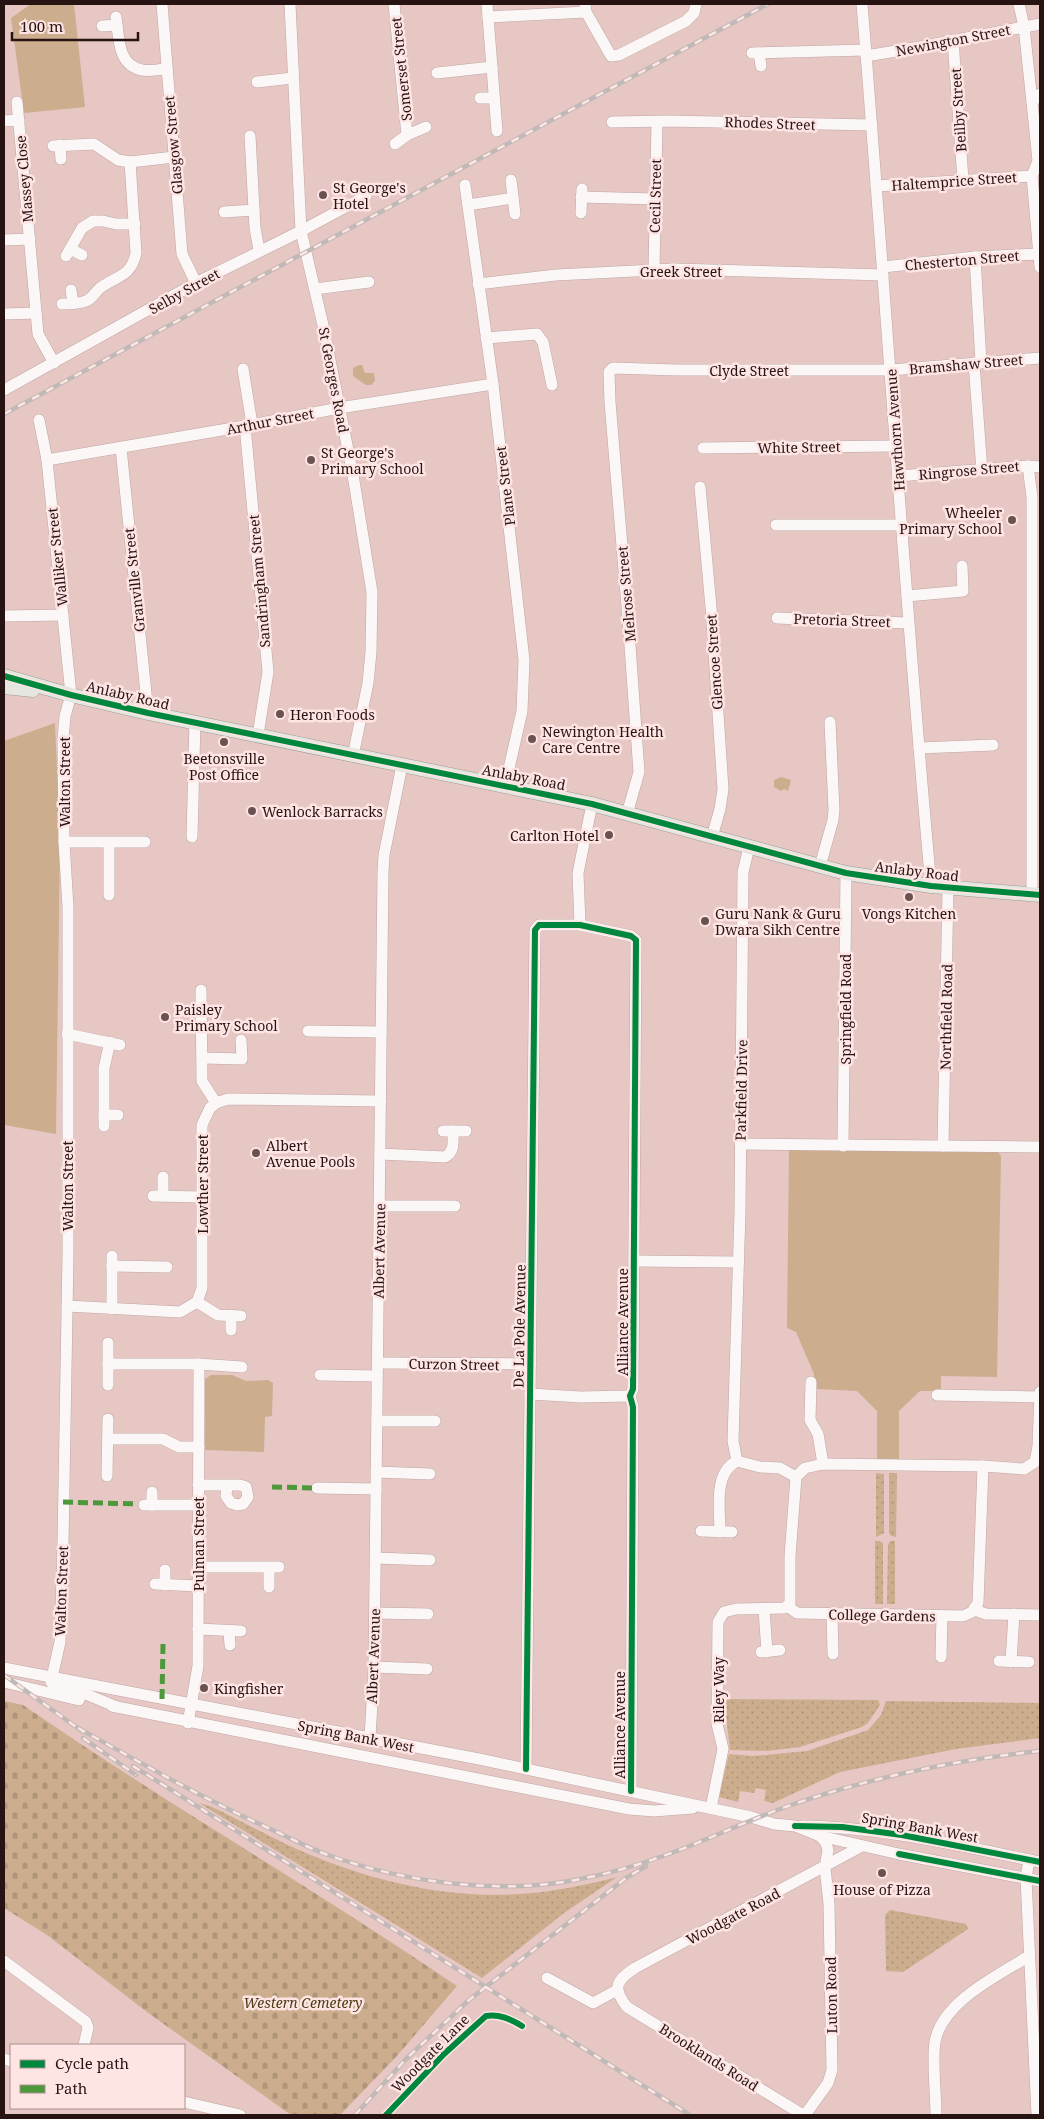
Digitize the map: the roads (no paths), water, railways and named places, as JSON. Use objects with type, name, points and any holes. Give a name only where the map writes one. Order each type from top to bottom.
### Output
[{"type":"main road","name":"Anlaby Road","points":[[4,676],[71,695],[148,713],[592,804],[846,873],[948,888],[1036,895]]},
{"type":"main road","name":"Anlaby Road","points":[[4,687],[71,695]]},
{"type":"street","name":"Glasgow Street","points":[[162,4],[182,254],[196,283]]},
{"type":"street","name":"St Georges Road","points":[[290,4],[301,231],[340,408],[372,592],[370,660],[353,756]]},
{"type":"street","name":"Somerset Street","points":[[394,4],[407,135]]},
{"type":"street","points":[[487,4],[497,132]]},
{"type":"street","points":[[488,17],[536,10],[586,8],[611,56],[619,55],[681,24],[694,13],[696,4]]},
{"type":"street","name":"Hawthorn Avenue","points":[[862,4],[891,370],[908,623],[931,886]]},
{"type":"street","points":[[1019,4],[1036,98],[1038,161],[1032,176],[1040,267]]},
{"type":"street","points":[[102,26],[116,21],[120,51],[132,65],[142,70],[166,69]]},
{"type":"street","name":"Newington Street","points":[[761,66],[755,53],[866,52],[953,40],[1040,24]]},
{"type":"street","name":"Beilby Street","points":[[953,40],[963,180]]},
{"type":"street","points":[[437,73],[492,67]]},
{"type":"street","points":[[257,82],[293,78]]},
{"type":"street","points":[[480,98],[494,98]]},
{"type":"street","name":"Massey Close","points":[[17,102],[38,334],[54,363]]},
{"type":"street","name":"Massey Close","points":[[4,121],[19,120]]},
{"type":"street","name":"Rhodes Street","points":[[612,122],[663,121],[872,125]]},
{"type":"street","name":"Cecil Street","points":[[654,270],[655,199],[663,121]]},
{"type":"street","name":"Somerset Street","points":[[395,144],[407,135],[426,127]]},
{"type":"street","points":[[238,145],[250,140],[254,210],[259,250]]},
{"type":"street","points":[[61,160],[57,146],[94,144],[118,160],[130,162],[174,157]]},
{"type":"street","points":[[71,290],[67,304],[85,302],[94,296],[97,290],[126,273],[133,266],[136,253],[130,162]]},
{"type":"street","name":"Haltemprice Street","points":[[876,186],[1032,176]]},
{"type":"street","points":[[511,180],[515,214]]},
{"type":"street","name":"Plane Street","points":[[465,185],[494,384],[524,660],[522,711],[506,786]]},
{"type":"street","points":[[581,213],[582,193],[655,199]]},
{"type":"street","name":"Selby Street","points":[[4,390],[196,283],[259,250],[301,231],[366,196]]},
{"type":"street","points":[[468,205],[513,198]]},
{"type":"street","points":[[224,212],[254,210]]},
{"type":"street","points":[[82,255],[68,252],[82,228],[93,221],[135,224]]},
{"type":"street","name":"Massey Close","points":[[4,240],[30,239]]},
{"type":"street","name":"Chesterton Street","points":[[883,271],[975,257],[1040,254]]},
{"type":"street","points":[[975,257],[982,471]]},
{"type":"street","name":"Greek Street","points":[[478,284],[556,275],[654,270],[883,271]]},
{"type":"street","points":[[315,289],[369,282]]},
{"type":"street","points":[[4,314],[36,313]]},
{"type":"street","points":[[486,338],[537,334],[543,342],[552,385]]},
{"type":"street","name":"Bramshaw Street","points":[[891,370],[1040,358]]},
{"type":"street","name":"Clyde Street","points":[[609,372],[613,368],[676,370],[891,370]]},
{"type":"street","name":"Sandringham Street","points":[[243,369],[268,672],[258,735]]},
{"type":"street","name":"Melrose Street","points":[[609,372],[639,772],[627,814]]},
{"type":"street","name":"Arthur Street","points":[[47,460],[340,408],[494,384]]},
{"type":"street","name":"Walliker Street","points":[[39,420],[47,460],[71,695]]},
{"type":"street","name":"White Street","points":[[703,448],[895,446]]},
{"type":"street","name":"Granville Street","points":[[121,448],[148,713]]},
{"type":"street","points":[[1028,466],[1032,497],[1036,589],[1036,895]]},
{"type":"street","name":"Ringrose Street","points":[[898,476],[1028,466],[1040,467]]},
{"type":"street","name":"Glencoe Street","points":[[700,487],[711,607],[723,788],[720,809],[712,837]]},
{"type":"street","points":[[776,525],[901,525]]},
{"type":"street","points":[[907,596],[963,591],[962,566]]},
{"type":"street","points":[[4,616],[63,615]]},
{"type":"street","name":"Pretoria Street","points":[[777,618],[908,623]]},
{"type":"street","name":"Walton Street","points":[[51,1678],[60,1642],[67,1306],[68,907],[64,842],[63,740],[65,716],[71,695]]},
{"type":"street","points":[[192,837],[195,722]]},
{"type":"street","points":[[820,866],[834,810],[830,722]]},
{"type":"street","points":[[919,748],[989,745],[985,757]]},
{"type":"street","name":"Albert Avenue","points":[[370,1738],[374,1668],[376,1558],[384,855],[402,765]]},
{"type":"street","points":[[580,925],[578,873],[592,804]]},
{"type":"street","points":[[64,842],[145,842]]},
{"type":"street","points":[[109,843],[109,895]]},
{"type":"street","name":"Parkfield Drive","points":[[737,1461],[733,1441],[737,1334],[743,872],[749,847]]},
{"type":"street","name":"Springfield Road","points":[[843,1146],[846,873]]},
{"type":"street","name":"Northfield Road","points":[[943,1146],[948,888]]},
{"type":"street","name":"De La Pole Avenue","points":[[526,1769],[535,930],[539,925],[580,925]]},
{"type":"street","name":"Alliance Avenue","points":[[580,925],[631,936],[636,940],[634,1389],[630,1396],[633,1406],[631,1790]]},
{"type":"street","points":[[201,990],[202,1081],[216,1103],[228,1099],[380,1102]]},
{"type":"street","points":[[308,1031],[381,1032]]},
{"type":"street","points":[[67,1034],[115,1043],[104,1068],[104,1121],[118,1114]]},
{"type":"street","points":[[203,1058],[242,1059],[241,1040]]},
{"type":"street","name":"Lowther Street","points":[[197,1302],[202,1288],[202,1124],[210,1108],[216,1103]]},
{"type":"street","points":[[380,1154],[445,1157],[451,1154],[454,1147],[448,1131],[466,1131]]},
{"type":"street","points":[[740,1144],[1040,1147]]},
{"type":"street","points":[[163,1177],[158,1196],[201,1197]]},
{"type":"street","points":[[379,1206],[455,1206]]},
{"type":"street","points":[[112,1308],[112,1261],[167,1267]]},
{"type":"street","points":[[634,1261],[738,1262]]},
{"type":"street","points":[[67,1306],[180,1312],[197,1302],[218,1315],[236,1315],[231,1330]]},
{"type":"street","points":[[108,1343],[108,1385]]},
{"type":"street","name":"Curzon Street","points":[[378,1363],[531,1364]]},
{"type":"street","points":[[108,1364],[199,1364],[242,1367]]},
{"type":"street","name":"Pulman Street","points":[[188,1722],[198,1666],[199,1364]]},
{"type":"street","points":[[326,1371],[378,1376]]},
{"type":"street","points":[[811,1382],[810,1420],[818,1434],[823,1464]]},
{"type":"street","points":[[530,1394],[581,1397],[630,1396]]},
{"type":"street","points":[[787,1606],[790,1604],[790,1556],[796,1477],[805,1468],[823,1464],[983,1466],[1024,1469],[1038,1463],[1040,1395],[937,1395]]},
{"type":"street","points":[[107,1476],[108,1419]]},
{"type":"street","points":[[377,1421],[435,1421]]},
{"type":"street","points":[[108,1439],[163,1439],[179,1447],[199,1447]]},
{"type":"street","points":[[720,1532],[721,1480],[731,1464],[737,1461],[760,1467],[780,1468],[796,1477]]},
{"type":"street","points":[[983,1466],[981,1551],[978,1603],[975,1607],[980,1612],[986,1614],[1040,1615]]},
{"type":"street","points":[[376,1472],[430,1474]]},
{"type":"street","points":[[198,1484],[227,1485]]},
{"type":"street","points":[[317,1488],[376,1489]]},
{"type":"street","points":[[152,1492],[148,1505],[198,1505]]},
{"type":"street","points":[[701,1531],[732,1532]]},
{"type":"street","points":[[376,1558],[430,1560]]},
{"type":"street","points":[[198,1567],[274,1568],[269,1587]]},
{"type":"street","points":[[165,1570],[160,1585],[199,1586]]},
{"type":"street","name":"College Gardens","points":[[787,1606],[797,1614],[942,1616],[963,1616],[972,1612],[975,1607]]},
{"type":"street","name":"Riley Way","points":[[709,1808],[723,1749],[717,1724],[718,1622],[724,1612],[736,1609],[784,1608],[787,1606]]},
{"type":"street","points":[[764,1608],[764,1652],[780,1650]]},
{"type":"street","points":[[375,1613],[428,1614]]},
{"type":"street","points":[[832,1614],[833,1654]]},
{"type":"street","points":[[1012,1662],[1014,1614]]},
{"type":"street","points":[[942,1616],[942,1656]]},
{"type":"street","points":[[198,1629],[235,1631],[230,1645]]},
{"type":"street","points":[[999,1661],[1029,1662]]},
{"type":"street","name":"Spring Bank West","points":[[4,1668],[631,1790],[774,1824],[842,1827],[902,1835],[1035,1861]]},
{"type":"street","points":[[374,1668],[427,1669]]},
{"type":"street","points":[[51,1678],[51,1682],[56,1686],[88,1695],[117,1707]]},
{"type":"street","name":"Spring Bank West","points":[[4,1682],[188,1722],[629,1809],[654,1811],[709,1808]]},
{"type":"street","name":"Spring Bank West","points":[[795,1826],[820,1836],[862,1846],[1040,1881]]},
{"type":"street","name":"Luton Road","points":[[804,2115],[828,2083],[832,2070],[829,1904],[825,1868],[828,1850],[826,1843],[820,1836]]},
{"type":"street","name":"Woodgate Road","points":[[618,1993],[619,1982],[624,1974],[825,1868],[862,1846]]},
{"type":"street","points":[[1035,1861],[1026,1878],[1037,2115]]},
{"type":"street","points":[[936,2115],[934,2044],[939,2028],[949,2011],[980,1987],[1029,1956]]},
{"type":"street","points":[[4,1961],[86,2022],[88,2028],[84,2044]]},
{"type":"street","points":[[548,1978],[593,2003],[618,1993]]},
{"type":"street","name":"Brooklands Road","points":[[618,1993],[627,2007],[804,2115]]},
{"type":"street","points":[[185,2102],[240,2115]]},
{"type":"railway","points":[[4,414],[768,4]]},
{"type":"railway","points":[[4,1675],[83,1732]]},
{"type":"railway","points":[[78,1728],[201,1795],[322,1853],[390,1873],[455,1884],[489,1886],[522,1886],[554,1883],[605,1874],[663,1856],[791,1805],[852,1786],[914,1771],[977,1759],[1040,1751]]},
{"type":"railway","points":[[83,1738],[136,1775]]},
{"type":"railway","points":[[133,1766],[690,2115]]},
{"type":"railway","points":[[355,2115],[406,2059],[469,2000],[626,1878],[646,1866]]},
{"type":"place","name":"St George's Hotel","points":[[323,195]]},
{"type":"place","name":"St George's Primary School","points":[[311,460]]},
{"type":"place","name":"Wheeler Primary School","points":[[1012,520]]},
{"type":"place","name":"Heron Foods","points":[[280,714]]},
{"type":"place","name":"Newington Health Care Centre","points":[[532,739]]},
{"type":"place","name":"Beetonsville Post Office","points":[[224,742]]},
{"type":"place","name":"Wenlock Barracks","points":[[252,811]]},
{"type":"place","name":"Carlton Hotel","points":[[609,835]]},
{"type":"place","name":"Vongs Kitchen","points":[[909,897]]},
{"type":"place","name":"Guru Nank & Guru Dwara Sikh Centre","points":[[705,921]]},
{"type":"place","name":"Paisley Primary School","points":[[165,1017]]},
{"type":"place","name":"Albert Avenue Pools","points":[[256,1153]]},
{"type":"place","name":"Kingfisher","points":[[204,1688]]},
{"type":"place","name":"House of Pizza","points":[[882,1873]]},
{"type":"park label","name":"Western Cemetery","points":[[303,2002]]}]
